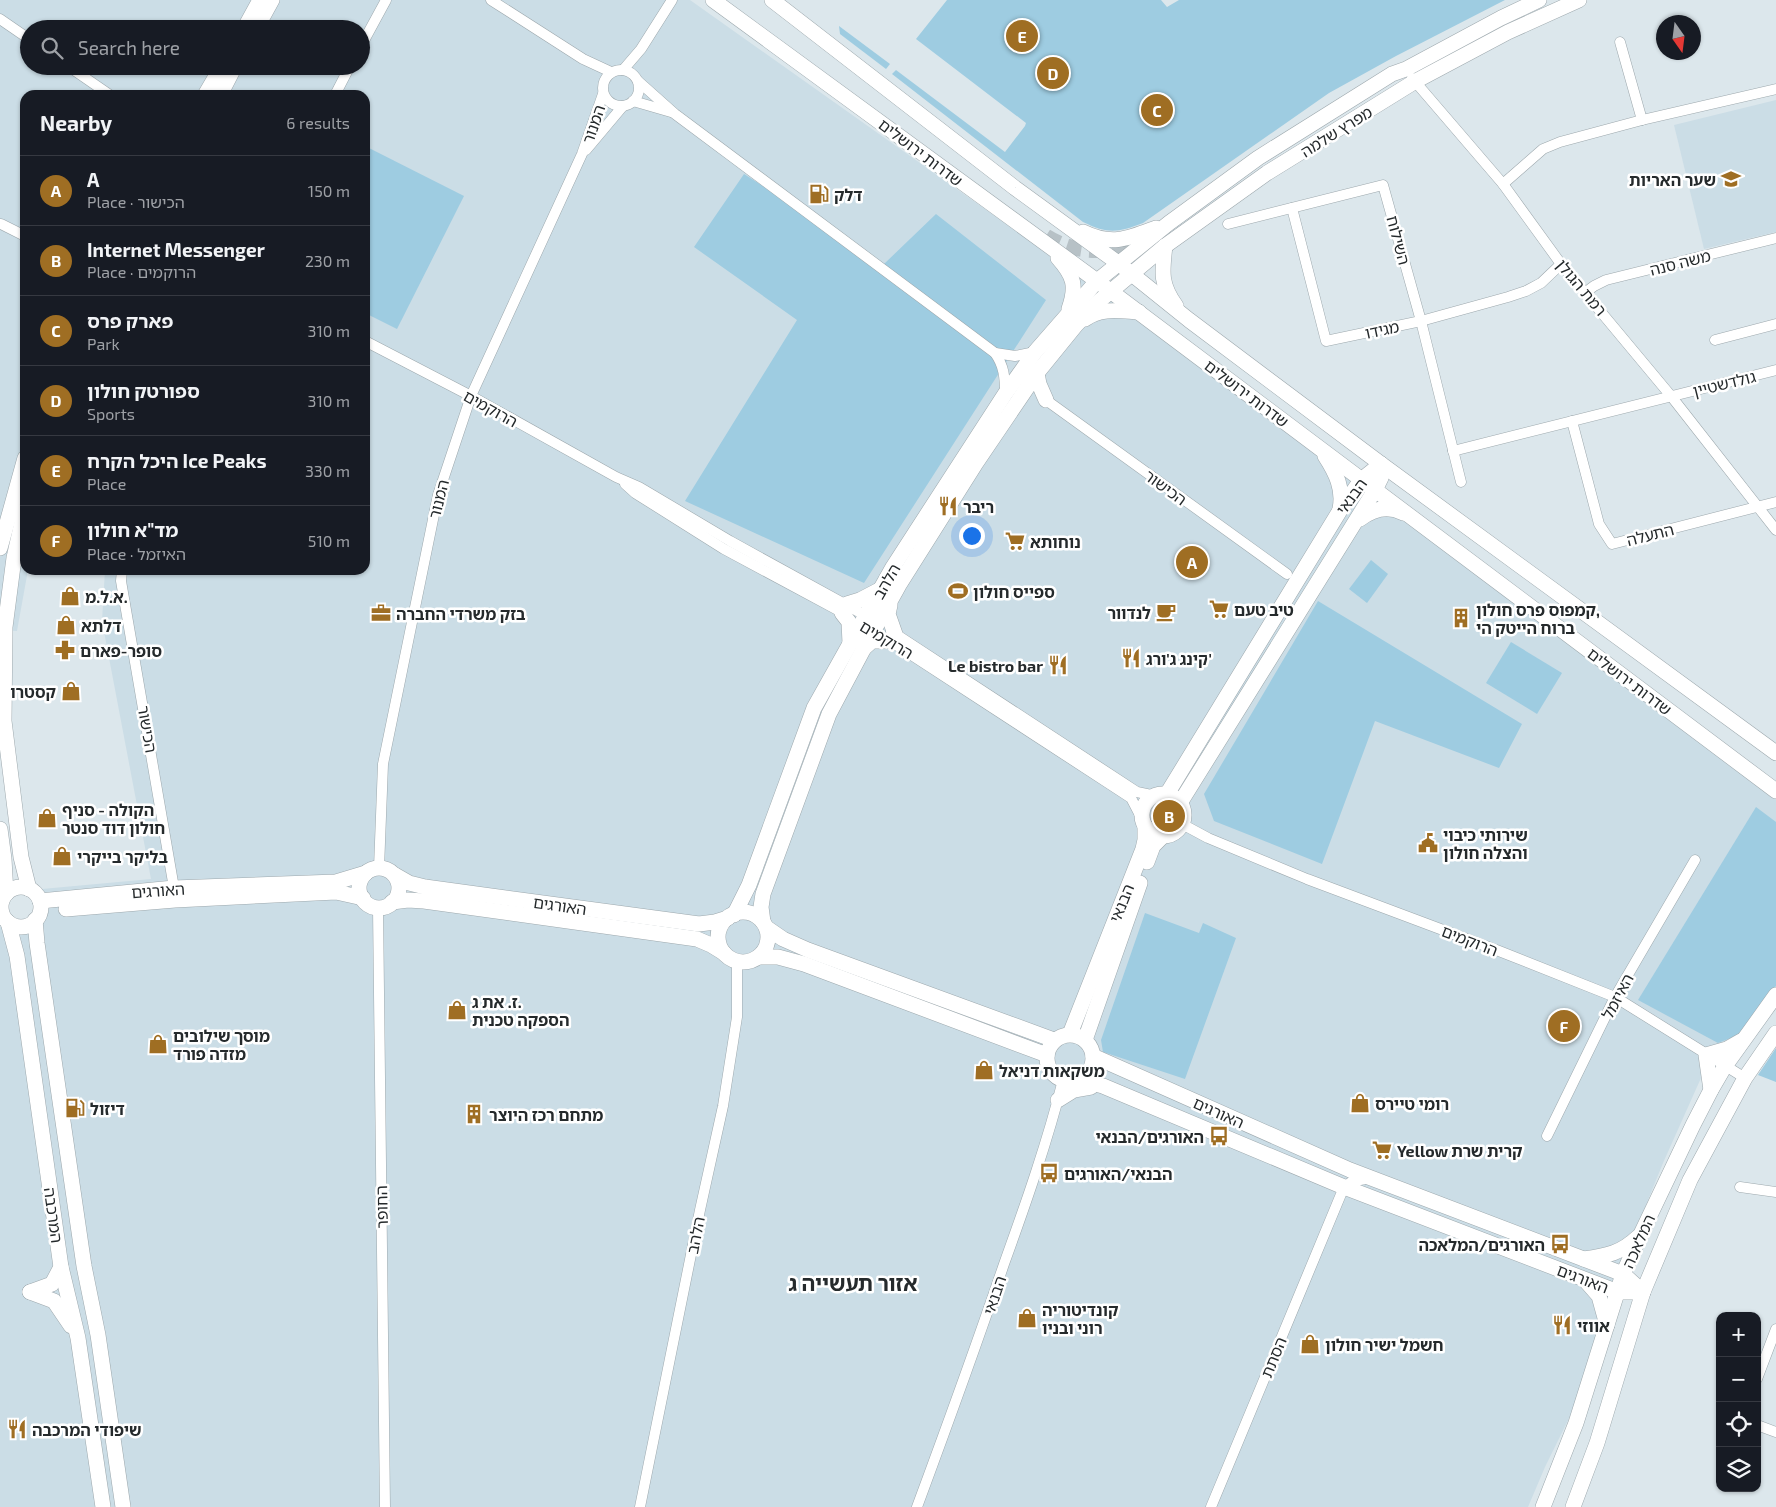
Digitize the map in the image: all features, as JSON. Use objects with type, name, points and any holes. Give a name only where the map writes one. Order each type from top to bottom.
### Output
[{"type":"street","points":[[249,20],[260,0]]},
{"type":"street","points":[[261,20],[272,0]]},
{"type":"street","points":[[370,29],[386,0]]},
{"type":"street","points":[[491,0],[583,59],[611,72],[628,71],[675,114],[995,353],[1002,362],[1011,398],[1046,400]]},
{"type":"street","points":[[623,70],[642,49],[672,0]]},
{"type":"street","name":"שדרות ירושלים","points":[[713,0],[1038,235],[1111,292],[1776,790]]},
{"type":"street","name":"שדרות ירושלים","points":[[772,0],[1056,219],[1118,263],[1189,320],[1381,464],[1776,753]]},
{"type":"street","name":"מפרץ שלמה","points":[[1097,281],[1118,263],[1169,227],[1258,158],[1392,74],[1406,69],[1539,0]]},
{"type":"street","name":"מפרץ שלמה","points":[[1111,292],[1165,246],[1267,173],[1414,82],[1508,32],[1579,0]]},
{"type":"street","points":[[0,19],[20,33]]},
{"type":"street","points":[[1620,42],[1642,120]]},
{"type":"street","points":[[611,72],[603,82],[603,94],[611,103],[623,106],[634,101],[639,92],[637,79],[642,49]]},
{"type":"street","points":[[583,59],[603,82]]},
{"type":"street","name":"רמת הגולן","points":[[1406,69],[1414,82],[1502,184],[1562,264],[1671,396],[1756,507],[1776,530]]},
{"type":"street","points":[[81,75],[103,90]]},
{"type":"street","points":[[208,90],[217,75]]},
{"type":"street","points":[[223,90],[230,75]]},
{"type":"street","points":[[338,90],[345,75]]},
{"type":"street","points":[[1502,184],[1544,149],[1560,142],[1642,120],[1776,89]]},
{"type":"street","name":"המנור","points":[[372,870],[383,764],[438,495],[471,396],[582,154],[603,94]]},
{"type":"street","points":[[634,101],[675,114]]},
{"type":"street","name":"המנור","points":[[582,154],[623,106]]},
{"type":"street","points":[[1056,219],[1092,236],[1119,241],[1169,227],[1274,157],[1332,133]]},
{"type":"street","name":"השילוח","points":[[1228,224],[1383,185],[1421,321],[1462,482]]},
{"type":"street","name":"מגידו","points":[[1292,208],[1326,341],[1421,321],[1526,292],[1541,283],[1562,264]]},
{"type":"street","points":[[1,224],[20,234]]},
{"type":"street","points":[[1038,235],[1070,274],[1074,289],[1072,319],[1112,310],[1139,312]]},
{"type":"street","name":"משה סנה","points":[[1586,292],[1606,280],[1776,238]]},
{"type":"street","points":[[1165,246],[1162,276],[1166,289],[1174,304],[1189,320]]},
{"type":"street","name":"הלהב","points":[[1011,398],[1037,373],[1097,281]]},
{"type":"street","name":"הלהב","points":[[731,916],[750,885],[814,708],[857,645],[886,593],[971,471],[1035,352],[1072,319],[1111,292]]},
{"type":"street","points":[[1715,340],[1776,324]]},
{"type":"street","name":"הרוקמים","points":[[370,344],[471,396],[616,477],[635,493],[724,549],[845,608],[1137,792],[1151,795],[1163,794]]},
{"type":"street","points":[[995,353],[1015,356],[1035,352]]},
{"type":"street","name":"גולדשטיין","points":[[1671,396],[1776,370]]},
{"type":"street","points":[[1037,373],[1039,384],[1046,400]]},
{"type":"street","points":[[1453,451],[1671,396]]},
{"type":"street","name":"הכישור","points":[[1046,400],[1287,574]]},
{"type":"street","name":"התעלה","points":[[1572,421],[1599,524],[1612,544],[1756,507]]},
{"type":"street","points":[[1319,447],[1335,471],[1340,488],[1341,503],[1339,512]]},
{"type":"street","name":"הבנאי","points":[[1163,794],[1339,512],[1361,480],[1381,464]]},
{"type":"street","name":"הבנאי","points":[[1180,802],[1376,490],[1381,478],[1381,464]]},
{"type":"street","points":[[0,548],[20,476]]},
{"type":"street","points":[[1756,507],[1776,502]]},
{"type":"street","points":[[1355,523],[1375,510],[1387,508],[1410,516]]},
{"type":"street","name":"המרכבה","points":[[20,531],[14,558],[5,627],[4,721],[21,857],[36,905],[37,943],[84,1266],[98,1335],[123,1507]]},
{"type":"street","points":[[1290,592],[1287,574],[1298,573],[1304,570]]},
{"type":"street","name":"הכישור","points":[[122,575],[121,581],[174,888]]},
{"type":"street","points":[[886,593],[893,637],[857,645],[845,608],[860,600],[886,593]]},
{"type":"street","name":"הרוקמים","points":[[893,637],[1131,798],[1143,823]]},
{"type":"street","name":"הלהב","points":[[765,925],[761,907],[763,894],[825,723],[857,645]]},
{"type":"street","points":[[1163,794],[1174,797],[1180,802],[1184,813],[1182,824],[1174,833],[1162,836],[1155,835],[1143,823],[1144,806],[1147,801],[1163,794]]},
{"type":"street","name":"הבנאי","points":[[1070,1034],[1143,849],[1145,840],[1143,823]]},
{"type":"street","name":"הרוקמים","points":[[1182,824],[1208,838],[1298,875],[1500,951],[1615,997],[1746,1078]]},
{"type":"street","points":[[0,830],[6,894]]},
{"type":"street","name":"הבנאי","points":[[1085,1040],[1150,853],[1153,846],[1162,836]]},
{"type":"street","name":"האיזמל","points":[[1547,1136],[1615,997],[1695,860]]},
{"type":"street","points":[[372,870],[390,871],[395,875],[399,889],[397,896],[385,905],[372,906],[363,898],[359,890],[361,881],[372,870]]},
{"type":"street","name":"האורגים","points":[[36,905],[174,888],[336,882],[372,870]]},
{"type":"street","name":"האורגים","points":[[395,875],[409,883],[425,887],[700,924],[715,922],[731,916]]},
{"type":"street","points":[[17,888],[36,905],[29,925],[22,927],[14,926],[8,922],[3,916],[1,908],[6,894],[17,888]]},
{"type":"street","name":"האורגים","points":[[36,905],[336,892],[363,898]]},
{"type":"street","name":"האורגים","points":[[385,905],[408,900],[424,901],[698,939],[731,957]]},
{"type":"street","name":"החופר","points":[[385,905],[385,1507]]},
{"type":"street","points":[[765,925],[768,941],[763,953],[752,961],[731,957],[719,942],[723,923],[731,916],[740,913],[753,915],[783,939],[808,950],[1054,1040]]},
{"type":"street","name":"המרכבה","points":[[8,922],[17,956],[61,1267],[78,1338],[103,1507]]},
{"type":"street","name":"הלהב","points":[[640,1507],[723,1106],[737,1017],[731,957]]},
{"type":"street","points":[[758,957],[778,958],[804,964],[1046,1055]]},
{"type":"street","name":"המלאכה","points":[[1543,1507],[1576,1423],[1623,1274],[1641,1234],[1711,1090],[1725,1066],[1776,995]]},
{"type":"street","name":"המלאכה","points":[[1573,1507],[1597,1443],[1643,1292],[1690,1180],[1746,1078],[1776,1033]]},
{"type":"street","points":[[1070,1034],[1085,1040],[1089,1044],[1093,1056],[1089,1070],[1071,1080],[1056,1076],[1050,1070],[1047,1063],[1046,1055],[1049,1046],[1061,1036],[1070,1034]]},
{"type":"street","points":[[1711,1090],[1706,1055],[1727,1049],[1745,1039]]},
{"type":"street","name":"האורגים","points":[[1093,1056],[1370,1178],[1623,1274],[1643,1292]]},
{"type":"street","name":"הבנאי","points":[[917,1507],[1015,1233],[1051,1127],[1058,1100],[1071,1080]]},
{"type":"street","name":"האורגים","points":[[1071,1080],[1103,1086],[1351,1189],[1618,1292],[1643,1292]]},
{"type":"street","points":[[1058,1100],[1074,1090],[1084,1087],[1103,1086]]},
{"type":"street","points":[[1351,1189],[1351,1182],[1370,1178]]},
{"type":"street","points":[[1740,1187],[1776,1192]]},
{"type":"street","name":"הסתת","points":[[1211,1507],[1335,1206],[1351,1189]]},
{"type":"street","points":[[1584,1259],[1600,1257],[1623,1250],[1641,1234]]},
{"type":"street","points":[[61,1267],[52,1284],[30,1292],[54,1301],[78,1338]]},
{"type":"street","points":[[1583,1278],[1599,1296],[1607,1325]]},
{"type":"street","points":[[1761,1368],[1776,1329]]},
{"type":"street","points":[[1761,1426],[1776,1432]]},
{"type":"shaded area","points":[[0,0],[690,0],[1137,317],[1776,798],[1776,972],[1705,1069],[1663,1163],[1616,1279],[1582,1392],[1545,1467],[1528,1507],[0,1507],[0,927],[45,920],[42,889],[151,879],[102,621],[105,575],[370,575],[370,90],[20,90],[20,575],[27,575],[17,631],[0,630]]},
{"type":"shaded area","points":[[947,0],[1161,0],[1167,7],[1179,0],[1505,0],[1329,93],[1143,223],[1113,231],[1099,229],[1083,222],[892,74],[896,70],[1005,152],[1025,126],[1026,123],[916,39]]},
{"type":"shaded area","points":[[839,26],[890,64],[886,69],[840,34]]},
{"type":"shaded area","name":"שער האריות","points":[[1776,100],[1776,232],[1704,249],[1674,125]]},
{"type":"shaded area","points":[[370,149],[464,196],[397,329],[370,316]]},
{"type":"shaded area","points":[[744,174],[884,264],[936,214],[1046,300],[864,583],[685,501],[797,320],[694,247]]},
{"type":"shaded area","points":[[1371,560],[1388,574],[1367,603],[1349,589]]},
{"type":"shaded area","points":[[1318,601],[1522,724],[1499,768],[1375,721],[1322,864],[1214,821],[1204,794]]},
{"type":"shaded area","points":[[1511,642],[1562,673],[1537,714],[1486,683]]},
{"type":"shaded area","points":[[1756,807],[1776,822],[1776,986],[1744,1033],[1718,1043],[1638,1000]]},
{"type":"shaded area","points":[[1145,913],[1199,933],[1203,923],[1236,938],[1185,1079],[1103,1052],[1101,1040]]},
{"type":"shaded area","points":[[1776,1048],[1776,1082],[1758,1075]]},
{"type":"tunnel","points":[[1046,236],[1070,247],[1082,250],[1107,250],[1145,241]]},
{"type":"place","name":"היכל הקרח Ice Peaks","points":[[1022,36]]},
{"type":"place","name":"ספורטק חולון","points":[[1053,73]]},
{"type":"place","name":"פארק פרס","points":[[1157,110]]},
{"type":"place","name":"שער האריות","points":[[1731,179]]},
{"type":"place","name":"דלק","points":[[819,194]]},
{"type":"place","name":"ריבר","points":[[948,506]]},
{"type":"place","name":"נוחותא","points":[[1015,541]]},
{"type":"place","name":"A","points":[[1192,562]]},
{"type":"place","name":"ספייס חולון","points":[[958,591]]},
{"type":"place","name":"א.ל.מ.","points":[[70,596]]},
{"type":"place","name":"טיב טעם","points":[[1219,609]]},
{"type":"place","name":"לנדוור","points":[[1166,612]]},
{"type":"place","name":"בזק משרדי החברה","points":[[381,613]]},
{"type":"place","name":"קמפוס פרס חולון, ברוח הייטק הי","points":[[1461,618]]},
{"type":"place","name":"דלתא","points":[[66,625]]},
{"type":"place","name":"סופר-פארם","points":[[65,650]]},
{"type":"place","name":"קינג ג'ורג'","points":[[1131,658]]},
{"type":"place","name":"Le bistro bar","points":[[1058,665]]},
{"type":"place","name":"קסטרו","points":[[71,691]]},
{"type":"place","name":"Internet Messenger","points":[[1169,816]]},
{"type":"place","name":"הקולה - סניף חולון דוד סנטר","points":[[47,818]]},
{"type":"place","name":"שירותי כיבוי והצלה חולון","points":[[1428,843]]},
{"type":"place","name":"בליקר בייקרי","points":[[62,856]]},
{"type":"place","name":"ז. את ג. הספקה טכנית","points":[[457,1010]]},
{"type":"place","name":"מד\"א חולון","points":[[1564,1026]]},
{"type":"place","name":"מוסך שילובים מזדה פורד","points":[[158,1044]]},
{"type":"place","name":"משקאות דניאל","points":[[984,1070]]},
{"type":"place","name":"רומי טיירס","points":[[1360,1103]]},
{"type":"place","name":"דיזול","points":[[75,1108]]},
{"type":"place","name":"מתחם רכז היוצר","points":[[474,1114]]},
{"type":"place","name":"האורגים/הבנאי","points":[[1219,1136]]},
{"type":"place","name":"Yellow קרית שרת","points":[[1382,1150]]},
{"type":"place","name":"הבנאי/האורגים","points":[[1049,1173]]},
{"type":"place","name":"האורגים/המלאכה","points":[[1560,1244]]},
{"type":"place","name":"קונדיטוריה רוני ובניו","points":[[1027,1318]]},
{"type":"place","name":"אווזי","points":[[1562,1325]]},
{"type":"place","name":"חשמל ישיר חולון","points":[[1310,1344]]},
{"type":"place","name":"שיפודי המרכבה","points":[[17,1429]]},
{"type":"district","name":"אזור תעשייה ג","points":[[853,1282]]}]
